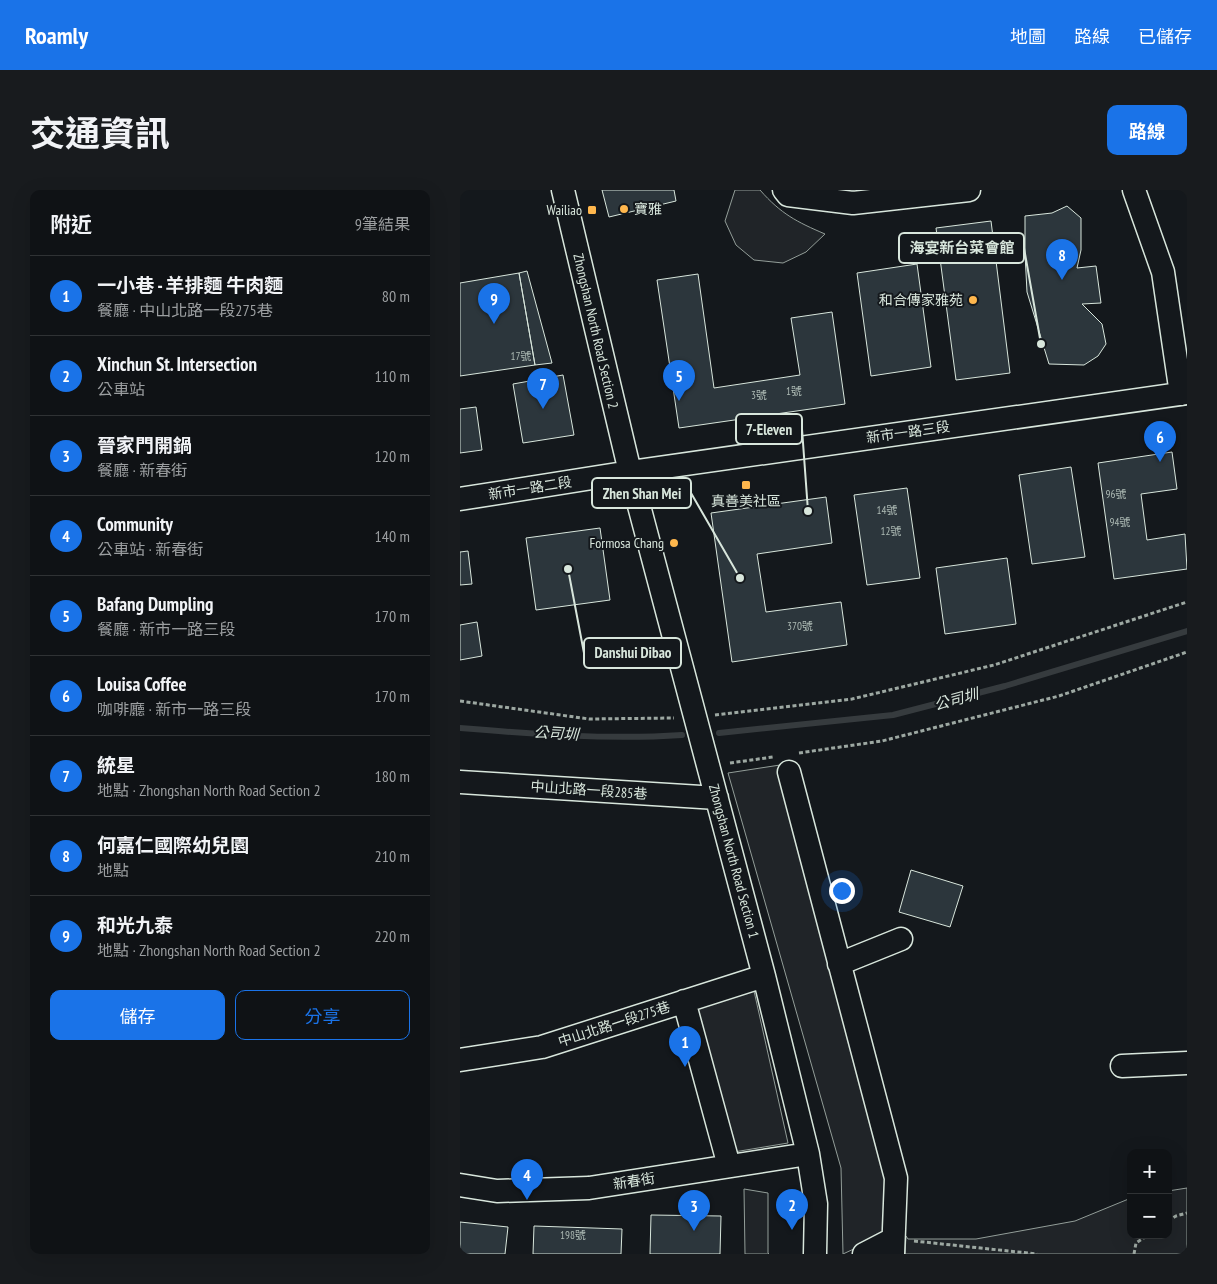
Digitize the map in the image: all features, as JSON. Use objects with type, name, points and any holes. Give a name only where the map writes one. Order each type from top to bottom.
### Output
[{"type":"street","name":"Zhongshan North Road Section 2","points":[[563,190],[630,472]]},
{"type":"street","points":[[784,190],[788,195],[854,204],[969,190]]},
{"type":"street","points":[[1134,190],[1163,272],[1184,394]]},
{"type":"street","name":"新市一路三段","points":[[630,472],[1184,394]]},
{"type":"street","name":"新市一路二段","points":[[460,499],[630,472]]},
{"type":"street","name":"Zhongshan North Road Section 1","points":[[630,472],[764,976],[808,1154],[816,1204],[815,1254]]},
{"type":"street","points":[[787,761],[896,1178],[893,1247],[864,1254]]},
{"type":"street","name":"中山北路一段285巷","points":[[460,782],[717,798]]},
{"type":"street","points":[[839,964],[901,939]]},
{"type":"street","name":"中山北路一段275巷","points":[[460,1060],[542,1047],[684,1000],[764,976]]},
{"type":"street","points":[[684,1000],[729,1166]]},
{"type":"street","points":[[1122,1066],[1187,1063]]},
{"type":"street","name":"新春街","points":[[460,1185],[497,1191],[589,1188],[808,1154]]},
{"type":"path","points":[[460,701],[589,719],[696,718],[852,699],[994,665],[1187,602]]},
{"type":"path","points":[[709,766],[787,761],[882,741],[1059,696],[1187,652]]},
{"type":"path","points":[[1172,1218],[1187,1213]]},
{"type":"path","points":[[1134,1254],[1136,1244],[1143,1239]]},
{"type":"path","points":[[893,1247],[1037,1254]]},
{"type":"shaded area","points":[[735,190],[760,190],[790,217],[825,234],[806,252],[783,263],[754,260],[736,245],[725,221]]},
{"type":"shaded area","points":[[780,765],[889,1176],[886,1234],[843,1254],[841,1168],[728,773]]},
{"type":"shaded area","points":[[754,991],[788,1143],[734,1152],[696,1007]]},
{"type":"shaded area","points":[[1187,1188],[1187,1254],[905,1254],[906,1236],[908,1239],[976,1239],[1075,1221],[1127,1200],[1127,1239],[1172,1239],[1172,1190]]},
{"type":"shaded area","points":[[744,1189],[768,1193],[769,1254],[745,1254]]},
{"type":"building","name":"寶雅","points":[[602,190],[674,190],[676,201],[609,217]]},
{"type":"building","points":[[1067,206],[1081,218],[1081,250],[1077,268],[1096,266],[1101,303],[1082,304],[1102,324],[1106,344],[1098,356],[1084,365],[1049,364],[1027,292],[1025,216],[1052,213]]},
{"type":"building","name":"和合傳家雅苑","points":[[991,221],[1010,373],[956,380],[936,228]]},
{"type":"building","name":"和合傳家雅苑","points":[[917,264],[931,367],[871,376],[857,273]]},
{"type":"building","points":[[527,271],[552,363],[535,365],[519,273]]},
{"type":"building","points":[[519,273],[535,365],[460,376],[460,283]]},
{"type":"building","points":[[698,274],[714,388],[800,375],[791,318],[832,312],[845,404],[679,428],[657,280]]},
{"type":"building","points":[[563,375],[574,435],[523,443],[513,384]]},
{"type":"building","points":[[476,407],[482,450],[460,453],[460,409]]},
{"type":"building","points":[[1172,452],[1177,489],[1141,494],[1147,540],[1185,534],[1187,569],[1114,579],[1098,463]]},
{"type":"building","points":[[1071,467],[1085,557],[1032,564],[1019,475]]},
{"type":"building","points":[[907,488],[920,578],[867,585],[854,495]]},
{"type":"building","points":[[826,497],[832,543],[757,554],[766,612],[841,602],[847,645],[732,662],[711,513]]},
{"type":"building","points":[[600,528],[610,600],[536,610],[526,538]]},
{"type":"building","points":[[468,551],[472,584],[460,585],[460,552]]},
{"type":"building","points":[[1007,558],[1016,624],[945,634],[936,568]]},
{"type":"building","points":[[477,622],[482,656],[460,660],[460,625]]},
{"type":"building","points":[[911,870],[963,886],[950,927],[899,912]]},
{"type":"building","points":[[651,1215],[721,1216],[720,1254],[650,1254]]},
{"type":"building","points":[[460,1222],[508,1227],[505,1254],[460,1254]]},
{"type":"building","points":[[534,1226],[622,1229],[621,1254],[533,1254]]},
{"type":"waterway","name":"公司圳","points":[[719,733],[893,715],[1005,686],[1187,631]]},
{"type":"waterway","name":"公司圳","points":[[460,728],[598,737],[682,735]]},
{"type":"place","name":"寶雅","points":[[624,209]]},
{"type":"place","name":"Wailiao","points":[[592,210]]},
{"type":"place","name":"何嘉仁國際幼兒園","points":[[1062,280]]},
{"type":"place","name":"和合傳家雅苑","points":[[973,300]]},
{"type":"place","name":"和光九泰","points":[[494,324]]},
{"type":"place","name":"海宴新台菜會館","points":[[1041,344]]},
{"type":"place","name":"Bafang Dumpling","points":[[679,401]]},
{"type":"place","name":"統星","points":[[543,409]]},
{"type":"place","name":"Louisa Coffee","points":[[1160,462]]},
{"type":"place","name":"真善美社區","points":[[746,485]]},
{"type":"place","name":"7-Eleven","points":[[808,511]]},
{"type":"place","name":"Formosa Chang","points":[[674,543]]},
{"type":"place","name":"Danshui Dibao","points":[[568,569]]},
{"type":"place","name":"Zhen Shan Mei","points":[[740,578]]},
{"type":"place","name":"一小巷 - 羊排麵 牛肉麵","points":[[685,1067]]},
{"type":"place","name":"Community","points":[[527,1200]]},
{"type":"place","name":"Xinchun St. Intersection","points":[[792,1230]]},
{"type":"place","name":"晉家門開鍋","points":[[694,1231]]}]
